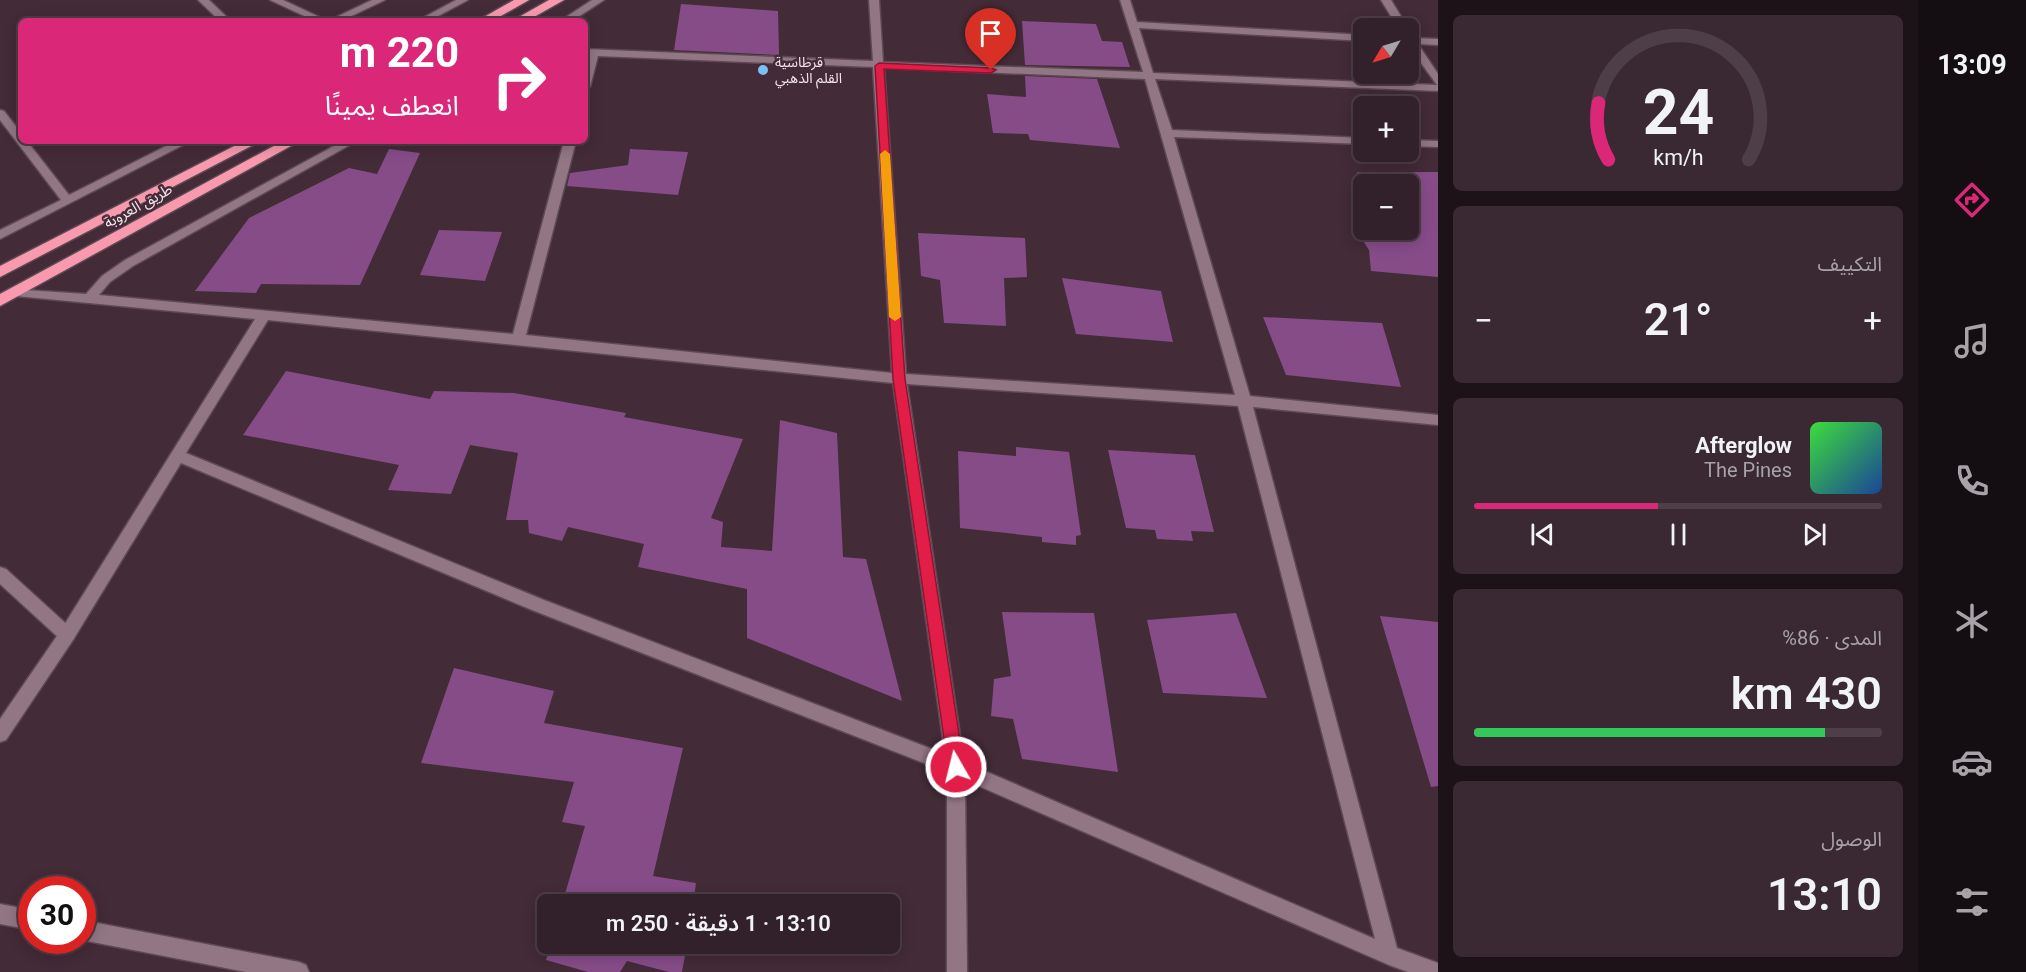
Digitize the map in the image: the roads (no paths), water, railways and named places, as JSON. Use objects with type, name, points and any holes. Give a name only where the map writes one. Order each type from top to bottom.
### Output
[{"type":"highway","points":[[488,18],[507,5],[523,0]]},
{"type":"highway","points":[[524,18],[558,0]]},
{"type":"highway","name":"طريق العروبة","points":[[0,272],[248,144]]},
{"type":"highway","name":"طريق العروبة","points":[[0,301],[287,144]]},
{"type":"street","points":[[203,0],[223,18]]},
{"type":"street","points":[[275,0],[316,18]]},
{"type":"street","points":[[340,18],[380,0]]},
{"type":"street","points":[[428,18],[463,0]]},
{"type":"street","points":[[570,18],[599,0]]},
{"type":"street","points":[[874,0],[899,379],[956,767],[957,972]]},
{"type":"street","points":[[1125,0],[1167,133],[1244,401],[1389,955]]},
{"type":"street","points":[[1386,0],[1397,18]]},
{"type":"street","points":[[1132,25],[1353,37]]},
{"type":"street","points":[[1419,41],[1438,42]]},
{"type":"street","points":[[590,53],[1438,88]]},
{"type":"street","points":[[1419,54],[1438,82]]},
{"type":"street","points":[[0,113],[18,137]]},
{"type":"street","points":[[1167,133],[1353,141]]},
{"type":"street","points":[[1419,143],[1438,144]]},
{"type":"street","points":[[23,144],[67,200]]},
{"type":"street","points":[[0,235],[179,144]]},
{"type":"street","points":[[89,299],[106,279],[129,262],[345,144]]},
{"type":"street","points":[[518,339],[569,144]]},
{"type":"street","points":[[16,292],[518,339],[899,379],[1244,401],[1438,420]]},
{"type":"street","points":[[0,734],[67,635],[264,315]]},
{"type":"street","points":[[176,455],[538,605],[956,767],[1389,955],[1436,972]]},
{"type":"street","points":[[0,574],[67,635]]},
{"type":"street","points":[[0,914],[18,917]]},
{"type":"street","points":[[96,933],[299,972]]},
{"type":"place","name":"قرطاسية القلم الذهبي","points":[[763,70]]}]
